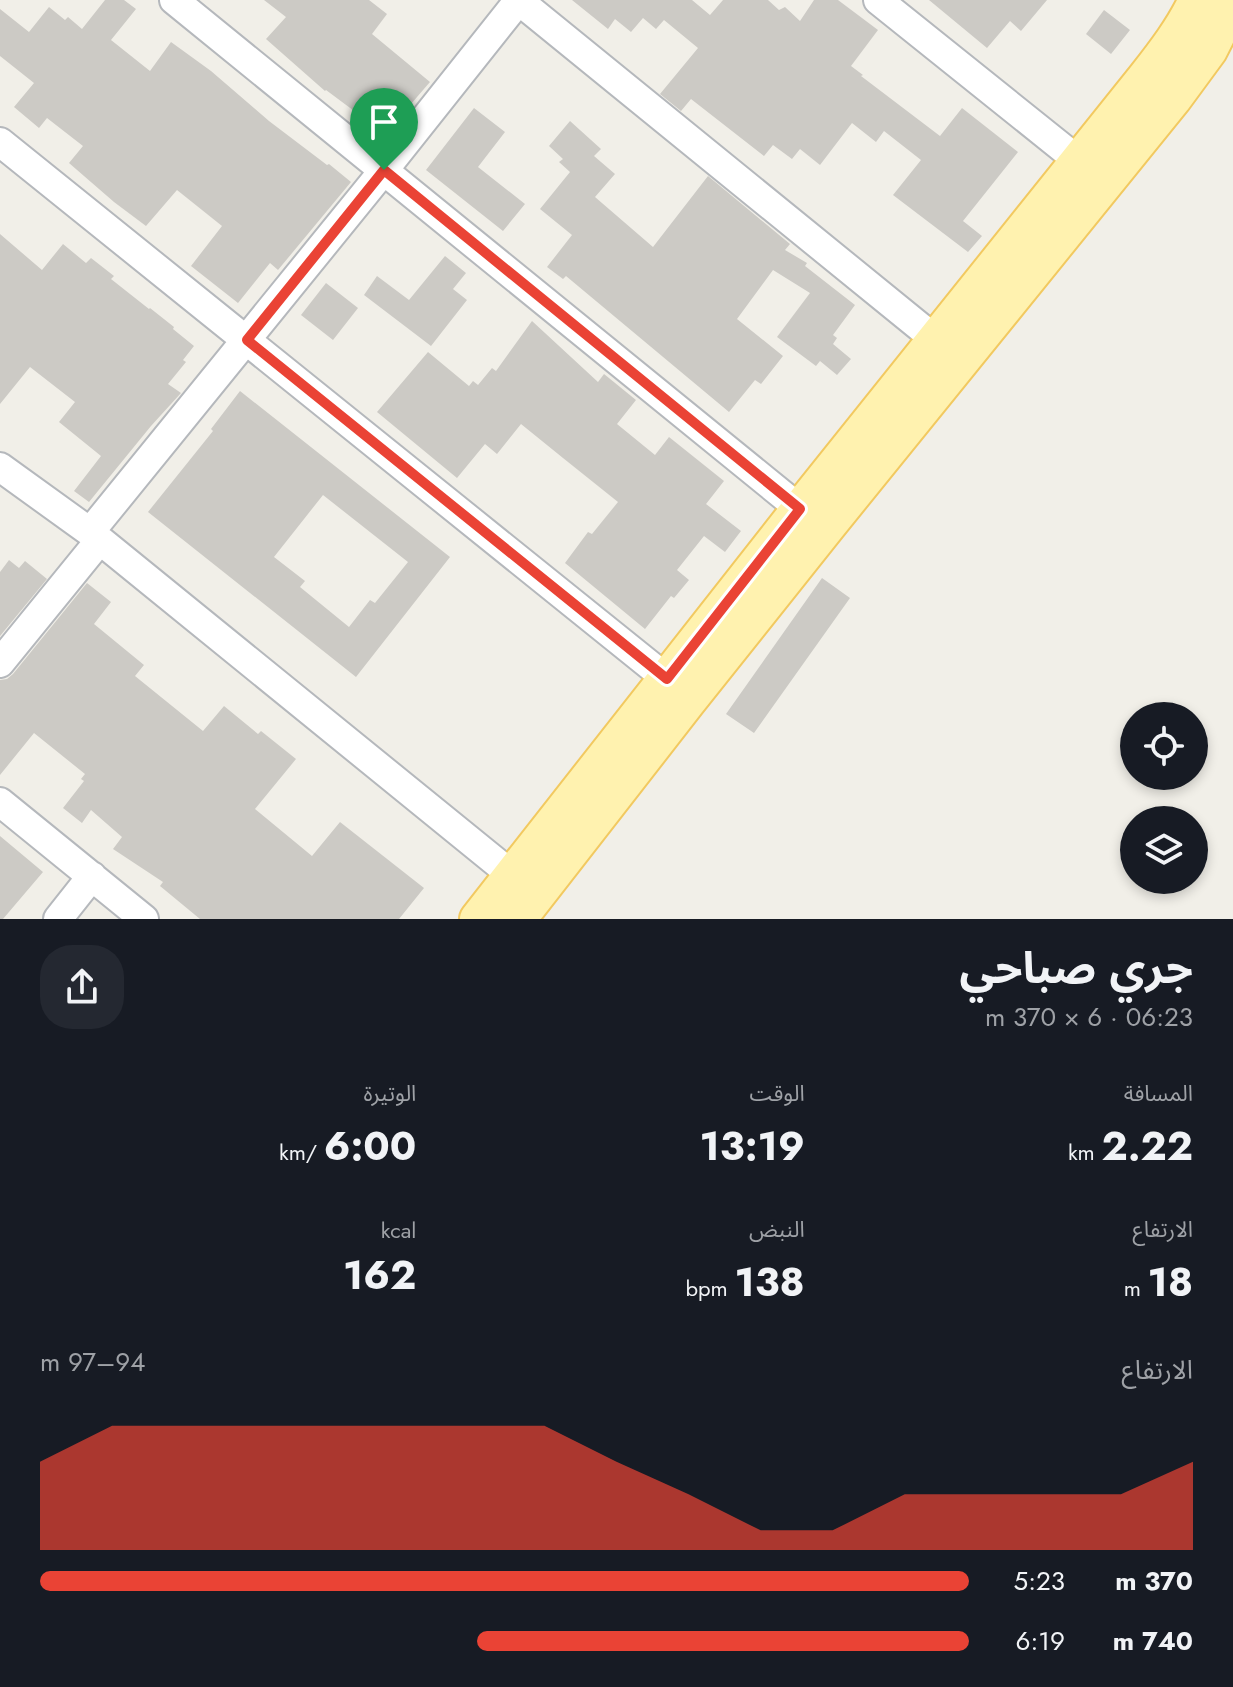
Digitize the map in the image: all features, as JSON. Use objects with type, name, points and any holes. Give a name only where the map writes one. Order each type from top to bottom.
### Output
[{"type":"main road","points":[[523,897],[667,679],[1080,162],[1175,39],[1197,0]]},
{"type":"main road","points":[[478,919],[523,897],[687,702],[1173,99],[1209,50],[1233,3]]},
{"type":"street","points":[[174,0],[800,509]]},
{"type":"street","points":[[0,663],[247,340],[519,0],[936,340]]},
{"type":"street","points":[[878,0],[1080,162]]},
{"type":"street","points":[[0,142],[667,679]]},
{"type":"street","points":[[0,467],[95,536],[523,897]]},
{"type":"street","points":[[0,802],[144,919]]},
{"type":"street","points":[[58,919],[92,876]]},
{"type":"building","points":[[105,0],[124,0],[136,9],[111,40],[150,71],[171,42],[351,182],[278,270],[270,263],[238,303],[191,266],[222,226],[177,190],[146,226],[69,163],[83,146],[47,118],[39,128],[14,107],[34,83],[0,56],[0,9],[29,32],[49,7],[82,29]]},
{"type":"building","points":[[264,0],[369,0],[387,14],[372,34],[430,82],[385,134],[325,91],[266,39],[286,17]]},
{"type":"building","points":[[572,0],[692,0],[710,15],[723,0],[768,0],[779,10],[785,7],[800,21],[814,0],[838,0],[878,30],[851,66],[861,76],[940,136],[962,108],[1018,152],[963,221],[982,236],[968,252],[893,195],[921,160],[884,131],[876,142],[852,123],[820,165],[800,149],[792,159],[773,145],[764,156],[691,99],[681,111],[660,94],[698,48],[664,20],[656,29],[643,18],[631,32],[615,19],[608,29]]},
{"type":"building","points":[[929,0],[1047,0],[1021,31],[1010,21],[987,48]]},
{"type":"building","points":[[1104,10],[1130,30],[1111,54],[1086,34]]},
{"type":"building","points":[[474,108],[505,132],[478,167],[525,204],[503,231],[426,170]]},
{"type":"building","points":[[570,121],[601,149],[594,156],[615,174],[595,197],[653,247],[708,176],[790,244],[785,250],[807,263],[805,266],[855,305],[833,335],[837,338],[833,344],[851,359],[837,375],[820,361],[816,366],[777,337],[810,293],[773,270],[737,319],[783,356],[761,384],[755,380],[729,412],[566,276],[563,279],[547,267],[572,235],[540,209],[570,172],[559,162],[563,159],[549,146]]},
{"type":"building","points":[[0,234],[42,270],[63,244],[86,263],[91,258],[114,276],[111,279],[194,346],[183,360],[186,362],[168,384],[181,393],[89,502],[74,491],[101,456],[59,422],[75,402],[30,367],[0,404]]},
{"type":"building","points":[[445,256],[466,273],[453,289],[467,300],[431,346],[364,295],[377,276],[409,300]]},
{"type":"building","points":[[326,283],[358,308],[333,340],[301,315]]},
{"type":"building","points":[[532,321],[598,382],[604,374],[636,400],[617,424],[655,455],[669,437],[724,481],[706,504],[741,531],[725,552],[704,536],[677,570],[689,580],[674,598],[671,596],[645,629],[565,563],[588,532],[592,534],[618,502],[521,424],[497,454],[485,444],[457,478],[377,412],[428,352],[469,386],[473,381],[478,385],[492,368],[496,371]]},
{"type":"building","points":[[240,391],[450,557],[356,677],[148,512],[213,431],[211,429]],"holes":[[[323,495],[408,562],[375,603],[370,600],[349,627],[300,587],[305,581],[274,557]]]},
{"type":"building","points":[[9,560],[19,568],[25,561],[47,579],[0,636],[0,572]]},
{"type":"building","points":[[822,578],[850,598],[754,733],[726,714]]},
{"type":"building","points":[[87,583],[111,602],[94,624],[144,665],[135,676],[203,731],[224,706],[296,759],[255,809],[312,856],[340,822],[424,888],[399,919],[200,919],[160,886],[163,882],[113,849],[122,837],[91,810],[82,823],[63,808],[84,781],[81,779],[85,774],[34,733],[0,775],[0,680],[13,674]]},
{"type":"building","points":[[0,836],[43,872],[3,919],[0,919]]},
{"type":"route","points":[[384,170],[800,509],[667,679],[247,340],[384,170]]}]
